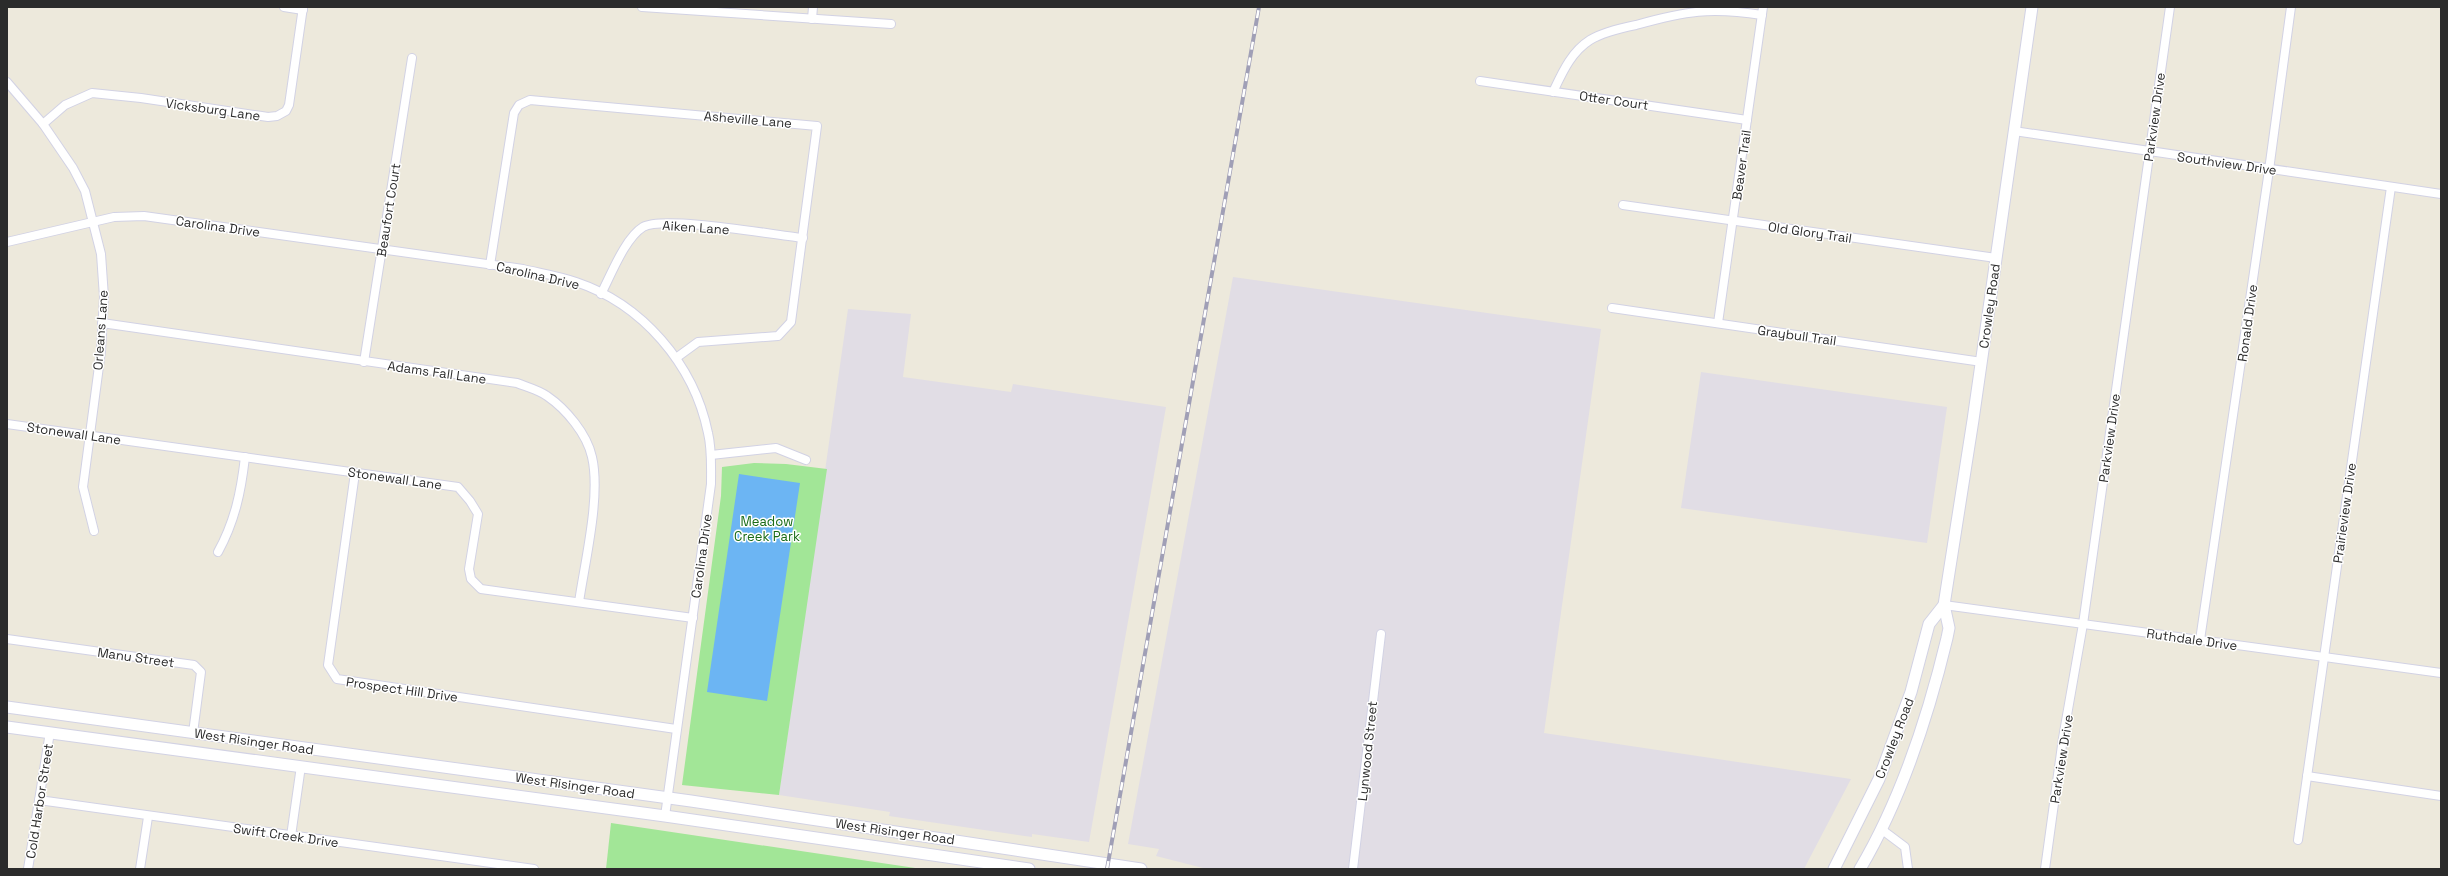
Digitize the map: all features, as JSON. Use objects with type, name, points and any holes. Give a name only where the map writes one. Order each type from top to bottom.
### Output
[{"type":"main road","name":"Crowley Road","points":[[1860,869],[1895,799],[1916,743],[1935,686],[1949,628],[1944,605],[1982,362],[2032,7]]},
{"type":"main road","name":"Crowley Road","points":[[1834,869],[1879,779],[1911,692],[1929,624],[1944,605]]},
{"type":"main road","name":"West Risinger Road","points":[[7,707],[667,798],[1141,869]]},
{"type":"main road","name":"West Risinger Road","points":[[7,727],[665,816],[1029,869]]},
{"type":"main road","points":[[771,832],[783,830],[835,838],[848,838],[854,834],[859,826]]},
{"type":"street","points":[[284,7],[303,8]]},
{"type":"street","points":[[642,7],[709,10],[891,24]]},
{"type":"street","points":[[812,19],[813,7]]},
{"type":"street","name":"Parkview Drive","points":[[2045,869],[2063,738],[2083,624],[2170,7]]},
{"type":"street","name":"Ronald Drive","points":[[2200,640],[2269,170],[2290,7]]},
{"type":"street","name":"Vicksburg Lane","points":[[43,124],[65,105],[92,93],[141,98],[249,115],[277,116],[286,111],[289,105],[303,8]]},
{"type":"street","points":[[1553,92],[1563,69],[1574,54],[1589,40],[1604,34],[1672,15],[1704,10],[1763,11]]},
{"type":"street","name":"Beaver Trail","points":[[1718,323],[1763,11]]},
{"type":"street","name":"Beaufort Court","points":[[364,362],[412,58]]},
{"type":"street","name":"Otter Court","points":[[1480,81],[1747,120]]},
{"type":"street","name":"Orleans Lane","points":[[7,82],[59,145],[85,191],[101,254],[104,297],[102,323],[83,487],[94,531]]},
{"type":"street","name":"Asheville Lane","points":[[490,264],[514,113],[518,105],[530,100],[817,126],[791,322],[778,336],[698,342],[676,358]]},
{"type":"street","name":"Southview Drive","points":[[2014,131],[2269,170],[2441,194]]},
{"type":"street","name":"Prairieview Drive","points":[[2298,840],[2391,187]]},
{"type":"street","name":"Old Glory Trail","points":[[1623,205],[1996,258]]},
{"type":"street","name":"Carolina Drive","points":[[7,242],[114,217],[144,216],[523,269],[577,282],[629,309],[667,344],[694,390],[708,432],[711,455],[711,484],[665,816]]},
{"type":"street","name":"Aiken Lane","points":[[602,294],[629,241],[644,227],[666,222],[803,238]]},
{"type":"street","name":"Graybull Trail","points":[[1612,308],[1982,362]]},
{"type":"street","name":"Adams Fall Lane","points":[[102,323],[364,362],[517,382],[547,396],[567,414],[582,434],[592,456],[595,487],[579,602]]},
{"type":"street","name":"Stonewall Lane","points":[[7,424],[458,487],[478,514],[469,569],[471,580],[481,589],[693,618]]},
{"type":"street","points":[[711,455],[776,448],[806,460]]},
{"type":"street","points":[[218,552],[230,530],[239,502],[245,457]]},
{"type":"street","name":"Prospect Hill Drive","points":[[356,473],[328,665],[337,679],[676,729]]},
{"type":"street","name":"Ruthdale Drive","points":[[1944,605],[2441,673]]},
{"type":"street","name":"Lynwood Street","points":[[1353,869],[1381,634]]},
{"type":"street","name":"Manu Street","points":[[7,639],[194,665],[201,672],[193,733]]},
{"type":"street","name":"Cold Harbor Street","points":[[28,869],[50,732]]},
{"type":"street","points":[[291,836],[301,766]]},
{"type":"street","points":[[2307,776],[2441,796]]},
{"type":"street","name":"Swift Creek Drive","points":[[39,800],[148,817],[534,869]]},
{"type":"street","points":[[140,869],[148,817]]},
{"type":"street","points":[[1881,829],[1905,847],[1908,869]]},
{"type":"shaded area","points":[[1233,277],[1601,329],[1544,733],[1851,779],[1804,869],[1207,869],[1156,856],[1159,849],[1128,844]]},
{"type":"shaded area","points":[[848,309],[911,314],[903,377],[1011,392],[1013,384],[1166,407],[1089,842],[1032,834],[1032,837],[889,816],[890,812],[779,795]]},
{"type":"shaded area","points":[[1701,372],[1947,407],[1927,543],[1681,508]]},
{"type":"green space","name":"Meadow Creek Park","points":[[754,463],[786,464],[827,469],[779,795],[682,785],[721,496],[722,467]]},
{"type":"green space","points":[[611,823],[922,869],[606,869]]},
{"type":"water","points":[[739,474],[800,483],[767,701],[707,692]]},
{"type":"railway","points":[[1107,869],[1259,7]]}]
